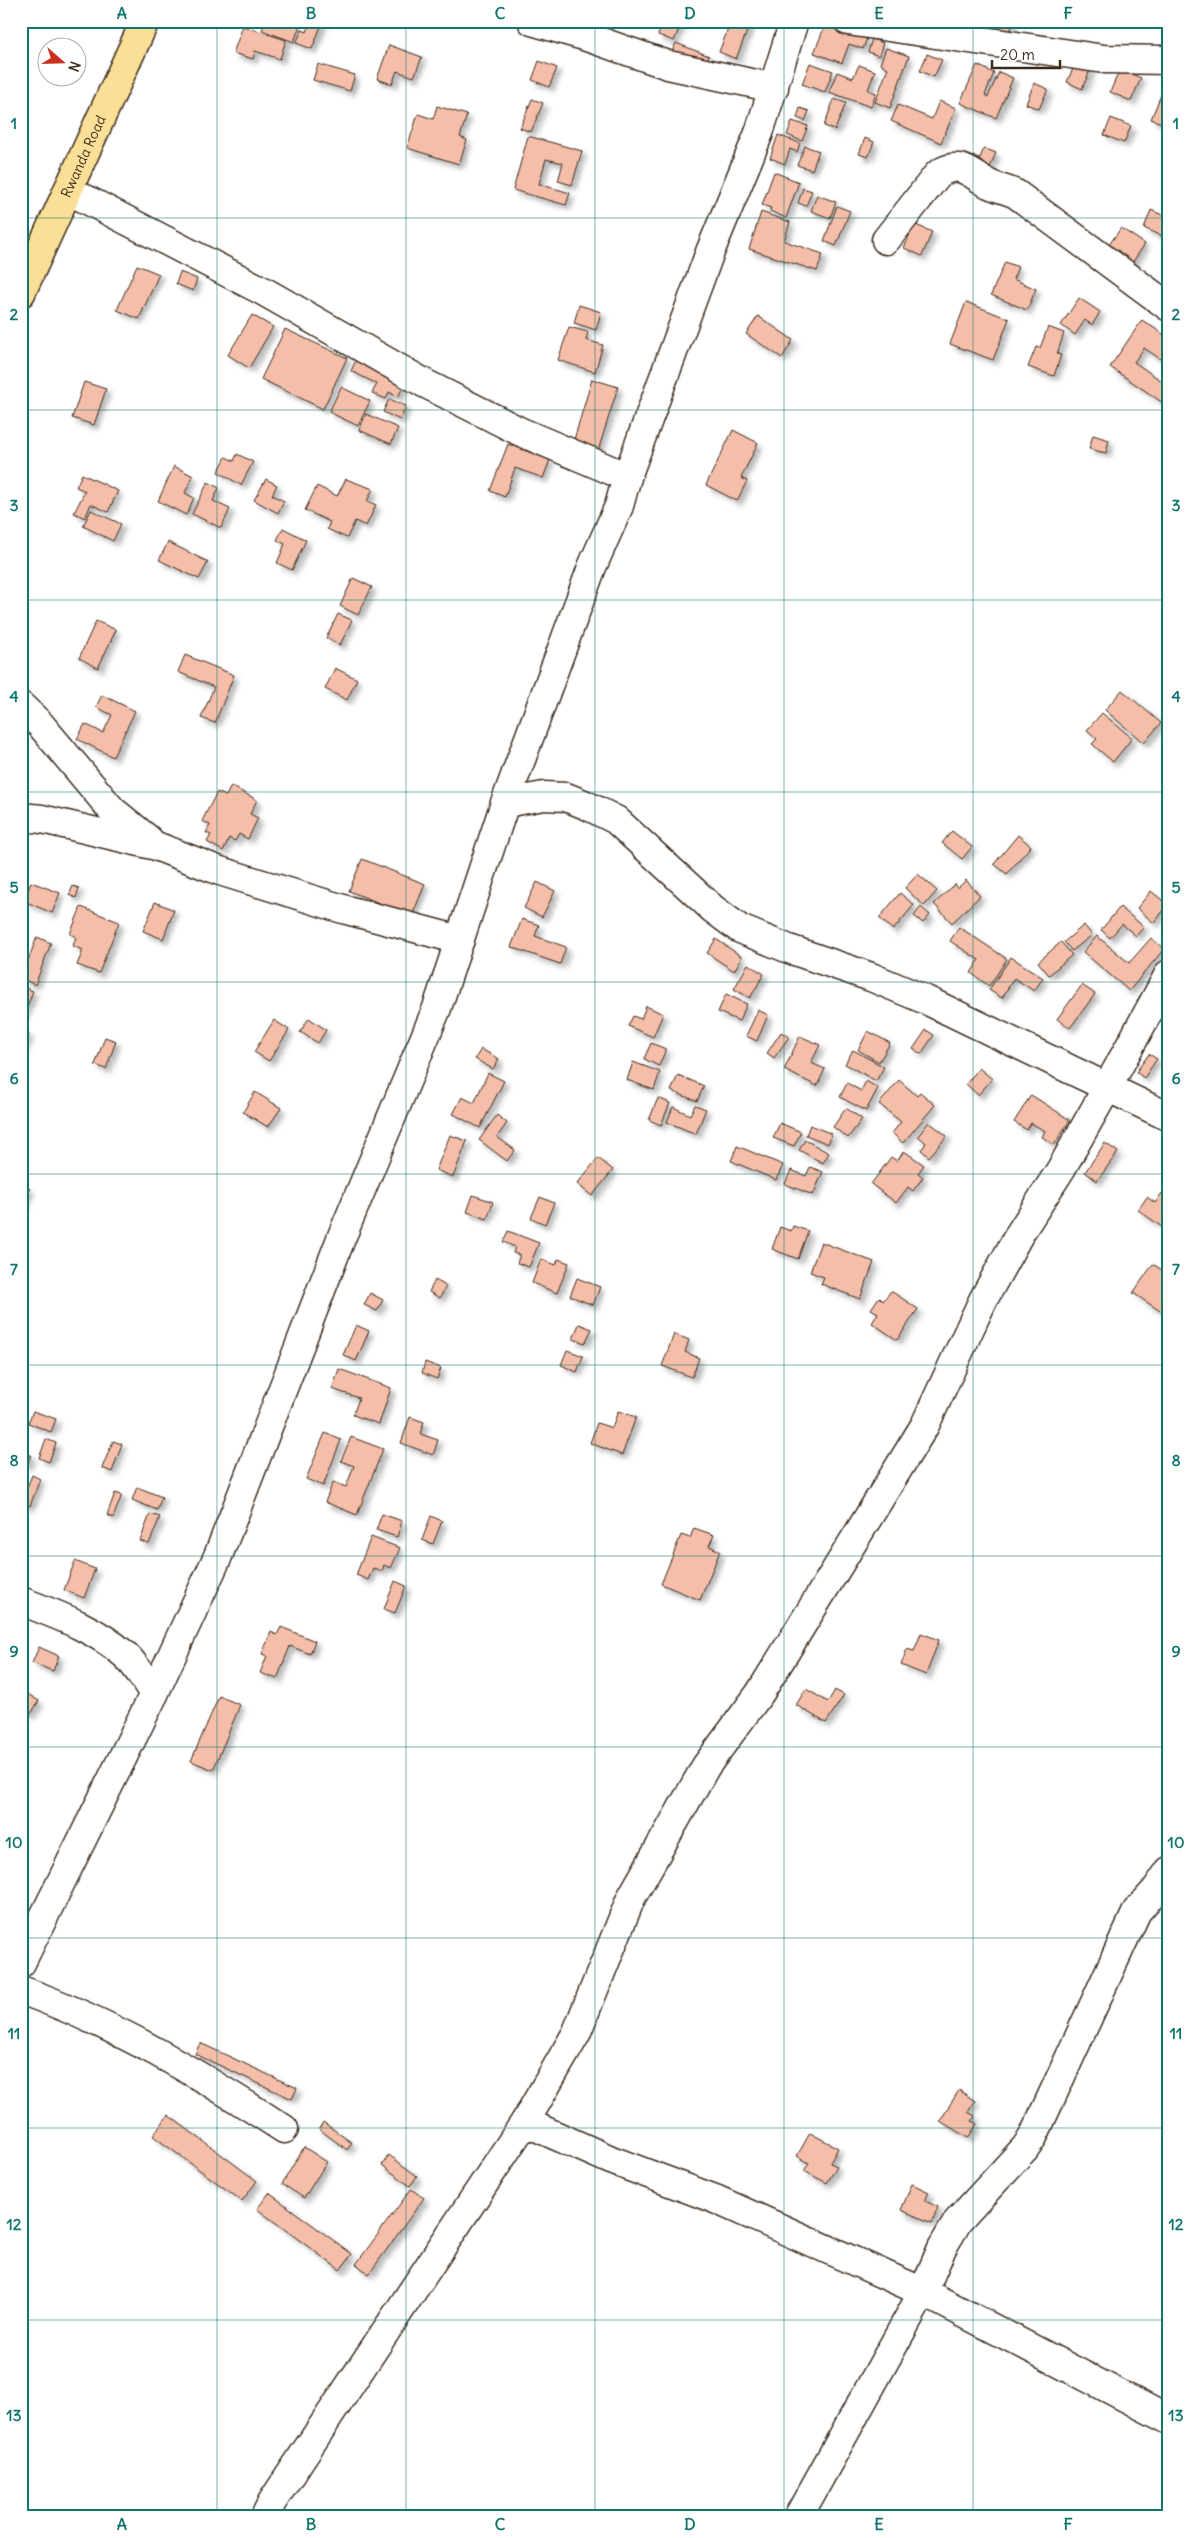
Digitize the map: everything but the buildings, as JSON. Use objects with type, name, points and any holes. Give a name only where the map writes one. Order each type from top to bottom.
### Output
[{"type":"highway","name":"Rwanda Road","points":[[21,293],[145,21]]},
{"type":"street","points":[[532,21],[668,64],[774,88]]},
{"type":"street","points":[[21,1964],[154,1694],[218,1556],[342,1236],[437,1008],[504,803],[592,567],[619,506],[710,252],[759,133],[794,21]]},
{"type":"street","points":[[848,21],[1104,58],[1169,60]]},
{"type":"street","points":[[886,240],[938,174],[947,168],[963,168],[990,184],[1016,194],[1169,307]]},
{"type":"street","points":[[68,190],[263,291],[426,384],[521,432],[628,477]]},
{"type":"street","points":[[21,706],[40,724],[112,810],[156,846]]},
{"type":"street","points":[[504,803],[544,796],[566,797],[586,805],[616,820],[713,908],[740,929],[789,949],[871,977],[926,1000],[1169,1117]]},
{"type":"street","points":[[21,817],[50,821],[156,846],[220,871],[343,909],[460,940]]},
{"type":"street","points":[[265,2517],[272,2502],[525,2122],[576,2034],[631,1898],[666,1835],[706,1766],[760,1693],[925,1425],[983,1300],[1020,1232],[1061,1169],[1169,974]]},
{"type":"street","points":[[21,1601],[61,1616],[98,1634],[125,1655],[154,1694]]},
{"type":"street","points":[[798,2517],[923,2292],[942,2248],[958,2220],[1033,2137],[1136,1911],[1156,1890],[1169,1871]]},
{"type":"street","points":[[21,1990],[70,2008],[144,2045],[209,2081],[284,2129]]},
{"type":"street","points":[[525,2122],[611,2160],[715,2200],[923,2292],[1169,2420]]}]
